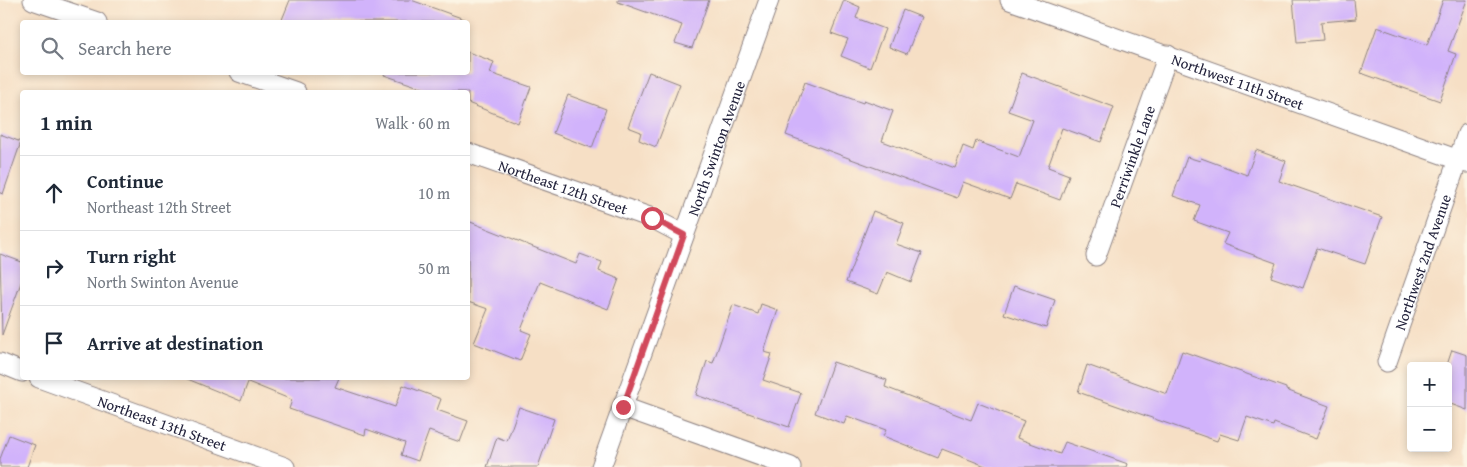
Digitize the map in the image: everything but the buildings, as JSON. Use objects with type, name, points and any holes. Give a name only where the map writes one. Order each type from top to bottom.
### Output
[{"type":"street","points":[[33,0],[91,20]]},
{"type":"street","name":"North Swinton Avenue","points":[[601,467],[769,0]]},
{"type":"street","name":"Northwest 11th Street","points":[[1010,0],[1168,55],[1462,162]]},
{"type":"street","name":"Perriwinkle Lane","points":[[1096,256],[1168,55]]},
{"type":"street","points":[[248,75],[290,90]]},
{"type":"street","name":"Northwest 2nd Avenue","points":[[1387,362],[1462,162],[1467,134]]},
{"type":"street","name":"Northeast 12th Street","points":[[470,154],[652,218],[684,235]]},
{"type":"street","points":[[0,363],[20,371]]},
{"type":"street","name":"Northeast 13th Street","points":[[45,380],[285,467]]},
{"type":"street","points":[[623,407],[791,467]]},
{"type":"route","points":[[623,407],[684,235],[652,218]]}]
